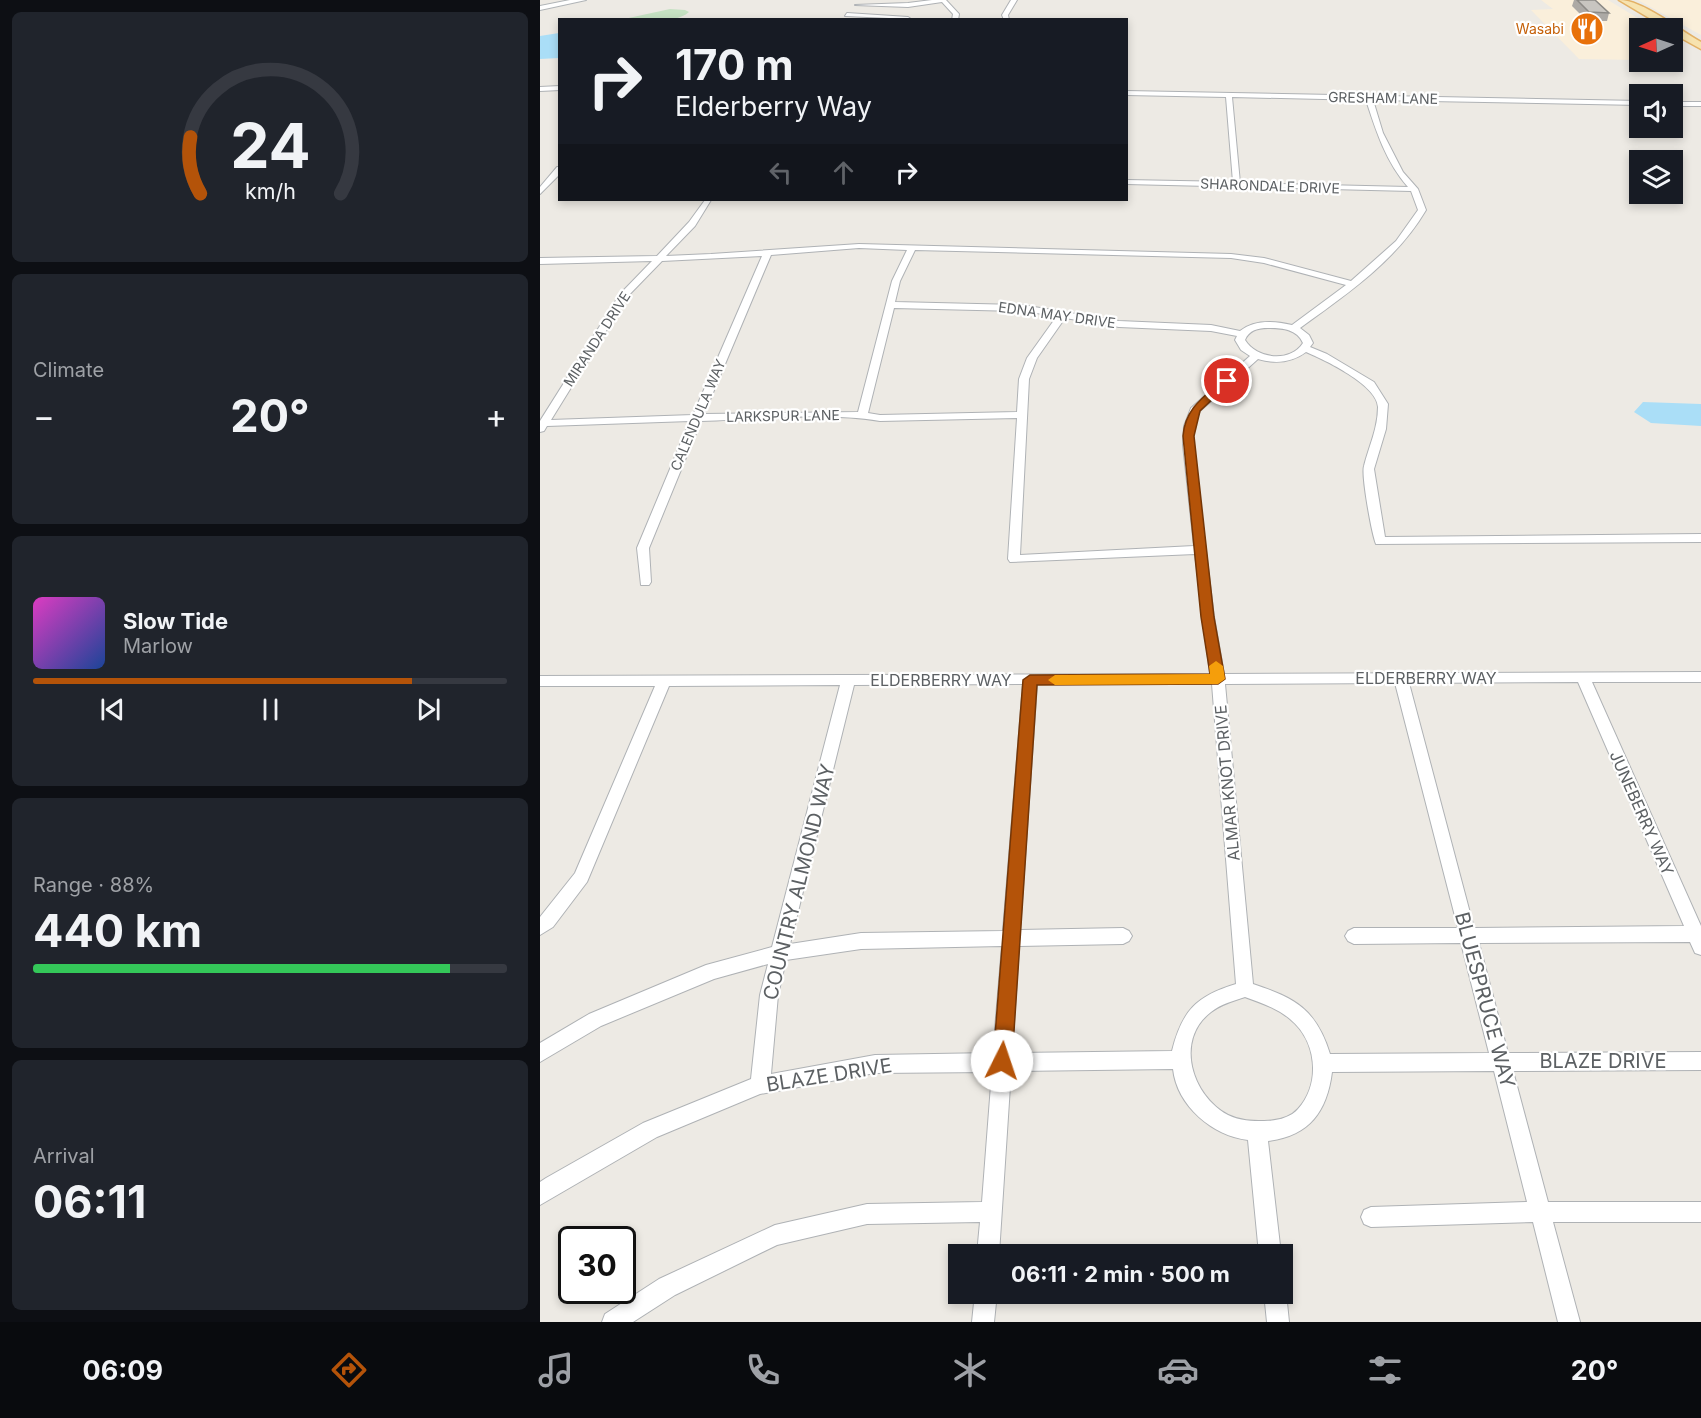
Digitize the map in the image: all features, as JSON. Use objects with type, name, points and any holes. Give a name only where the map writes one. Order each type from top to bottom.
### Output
[{"type":"main road","points":[[1623,0],[1653,18]]},
{"type":"main road","points":[[1683,35],[1701,46]]},
{"type":"street","points":[[540,8],[582,0]]},
{"type":"street","points":[[849,0],[858,5],[908,5],[943,0],[953,9],[955,18]]},
{"type":"street","points":[[1006,18],[1005,15],[1014,0]]},
{"type":"street","points":[[845,17],[858,5]]},
{"type":"street","points":[[845,17],[865,18]]},
{"type":"street","points":[[540,89],[558,88]]},
{"type":"street","name":"GRESHAM LANE","points":[[1128,93],[1629,103]]},
{"type":"street","points":[[1229,95],[1237,185]]},
{"type":"street","points":[[1293,328],[1393,251],[1415,226],[1422,210],[1414,189],[1400,173],[1380,132],[1369,98]]},
{"type":"street","points":[[1683,104],[1701,104]]},
{"type":"street","points":[[540,192],[558,171]]},
{"type":"street","name":"SHARONDALE DRIVE","points":[[1128,182],[1414,189]]},
{"type":"street","name":"MIRANDA DRIVE","points":[[542,426],[623,296],[692,224],[707,201]]},
{"type":"street","points":[[540,261],[659,259],[830,246],[1230,256],[1264,261],[1351,284]]},
{"type":"street","points":[[862,415],[896,281],[912,247]]},
{"type":"street","name":"CALENDULA WAY","points":[[645,582],[643,548],[768,252]]},
{"type":"street","name":"EDNA MAY DRIVE","points":[[890,305],[1008,307],[1119,324],[1188,326],[1228,330],[1242,334]]},
{"type":"street","points":[[1062,316],[1027,370],[1022,415],[1014,559],[1200,550]]},
{"type":"street","points":[[1262,325],[1293,328],[1307,339],[1306,349],[1288,358],[1267,358],[1256,355],[1241,345],[1242,334],[1253,327],[1262,325]]},
{"type":"street","points":[[1306,349],[1333,361],[1370,384],[1383,404],[1381,429],[1368,469],[1380,541],[1701,537]]},
{"type":"street","name":"ALMAR KNOT DRIVE","points":[[1245,989],[1218,679],[1188,446],[1189,426],[1196,410],[1256,355]]},
{"type":"street","name":"LARKSPUR LANE","points":[[542,426],[697,418],[1022,415]]},
{"type":"street","name":"ELDERBERRY WAY","points":[[540,681],[1701,677]]},
{"type":"street","name":"JUNEBERRY WAY","points":[[1583,678],[1699,939]]},
{"type":"street","name":"BLUESPRUCE WAY","points":[[1401,679],[1569,1322]]},
{"type":"street","points":[[989,1244],[1030,680]]},
{"type":"street","points":[[540,927],[547,922],[581,877],[664,681]]},
{"type":"street","name":"COUNTRY ALMOND WAY","points":[[760,1085],[769,995],[848,681]]},
{"type":"street","points":[[540,1053],[595,1020],[712,971],[780,953],[861,941],[1123,936]]},
{"type":"street","points":[[1354,936],[1699,939]]},
{"type":"street","points":[[1245,989],[1285,1004],[1312,1027],[1325,1063],[1320,1092],[1305,1116],[1286,1129],[1257,1132],[1230,1127],[1203,1110],[1186,1086],[1179,1060],[1185,1034],[1201,1009],[1220,997],[1245,989]]},
{"type":"street","name":"BLAZE DRIVE","points":[[540,1195],[650,1130],[760,1085],[875,1064],[1179,1060]]},
{"type":"street","name":"BLAZE DRIVE","points":[[1325,1063],[1701,1061]]},
{"type":"street","points":[[1257,1132],[1269,1244]]},
{"type":"street","points":[[614,1322],[667,1287],[775,1235],[867,1214],[991,1212]]},
{"type":"street","points":[[1371,1217],[1540,1212],[1701,1212]]},
{"type":"street","points":[[983,1322],[985,1304]]},
{"type":"street","points":[[1276,1304],[1278,1322]]},
{"type":"shaded area","points":[[1541,0],[1608,0],[1638,18],[1629,18],[1629,60],[1579,59],[1531,10],[1553,9]]},
{"type":"shaded area","points":[[1638,0],[1701,0],[1701,35],[1683,25],[1683,18],[1670,18]]},
{"type":"green space","points":[[670,9],[689,12],[678,18],[629,18]]},
{"type":"water","points":[[558,33],[558,58],[540,59],[540,36]]},
{"type":"water","points":[[1643,402],[1701,404],[1701,426],[1651,423],[1634,412]]},
{"type":"building","points":[[1577,0],[1595,0],[1609,13],[1589,12]]},
{"type":"slow traffic","points":[[1055,680],[1218,679],[1216,666]]},
{"type":"place","name":"Wasabi","points":[[1587,29]]},
{"type":"route","points":[[1002,1061],[1030,680],[1218,679],[1208,617],[1188,436],[1189,426],[1196,410],[1227,381]]}]
